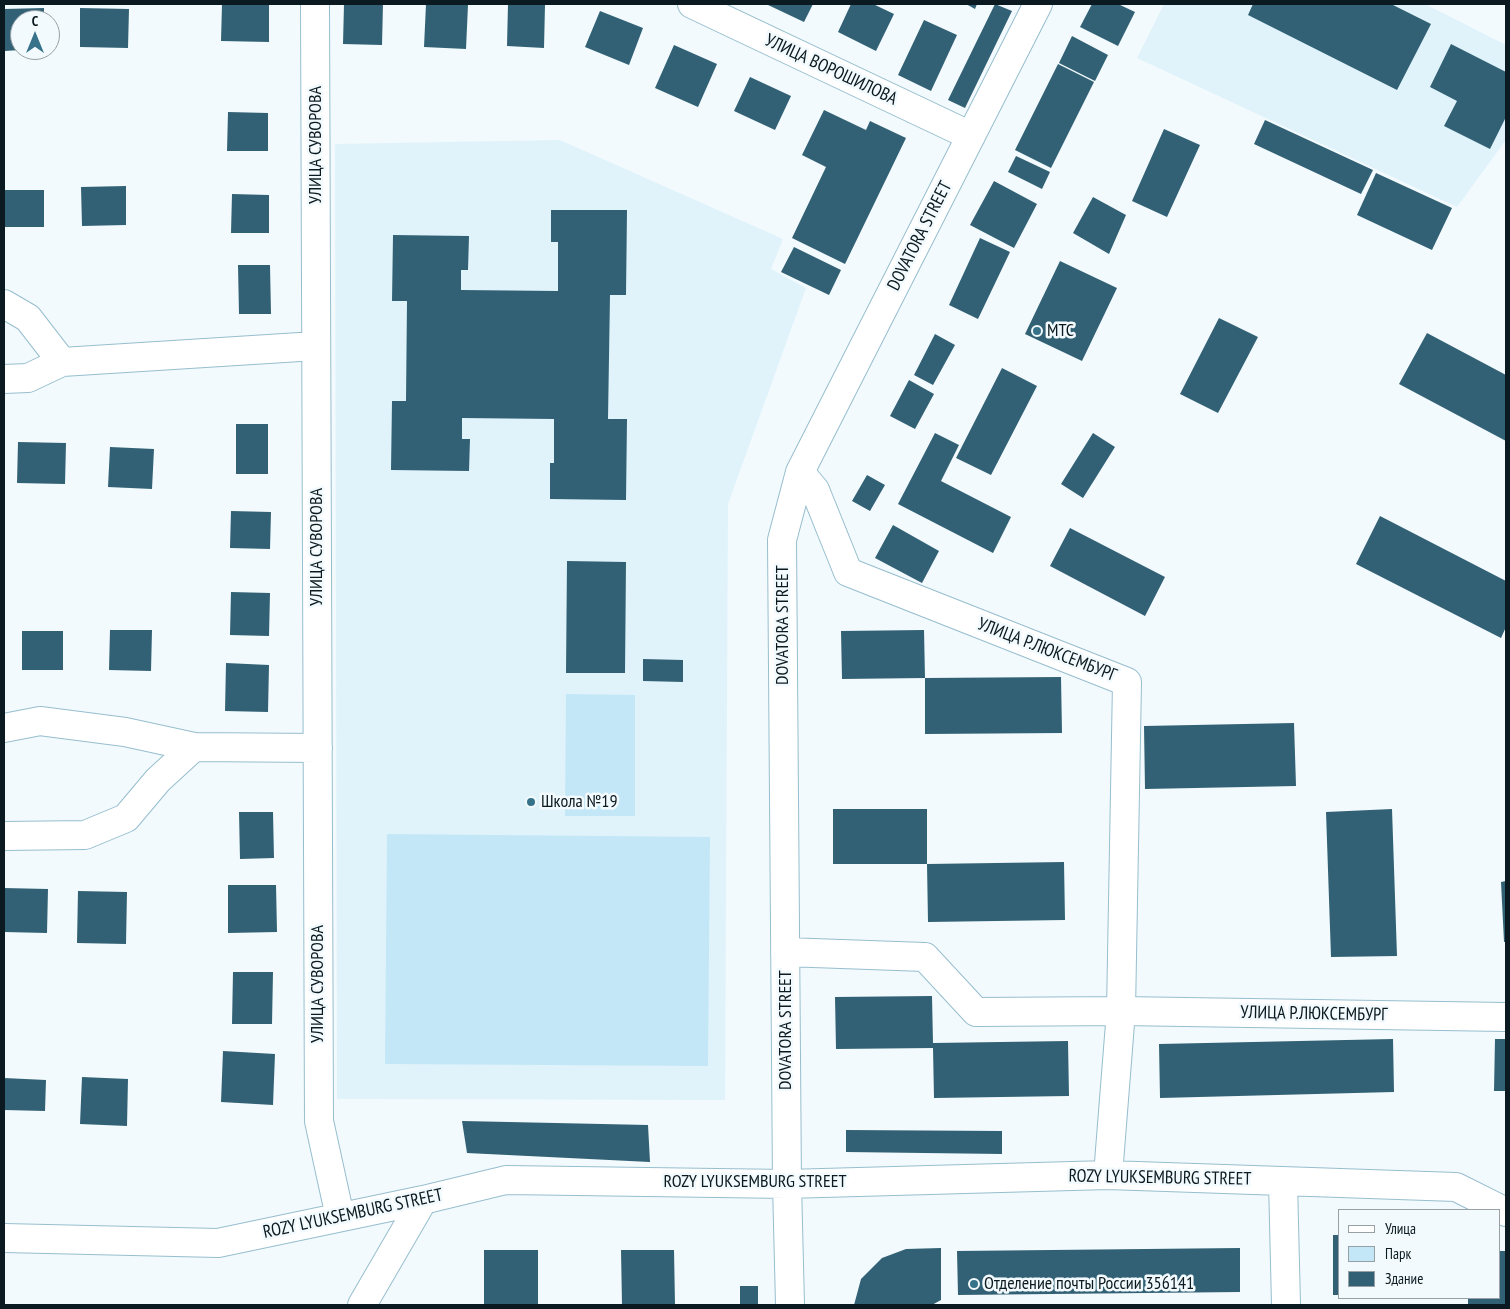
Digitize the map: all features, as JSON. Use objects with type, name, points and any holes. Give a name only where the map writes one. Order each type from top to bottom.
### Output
[{"type":"street","name":"УЛИЦА СУВОРОВА","points":[[315,4],[319,1122],[340,1217]]},
{"type":"street","name":"УЛИЦА ВОРОШИЛОВА","points":[[692,4],[970,136]]},
{"type":"street","name":"DOVATORA STREET","points":[[790,1305],[787,1184],[782,540],[800,472],[1038,4]]},
{"type":"street","points":[[4,304],[28,318],[62,362]]},
{"type":"street","points":[[4,379],[28,378],[62,362],[316,346]]},
{"type":"street","name":"УЛИЦА Р.ЛЮКСЕМБУРГ","points":[[800,472],[815,490],[848,572],[1127,682],[1121,1012],[1108,1175]]},
{"type":"street","points":[[4,728],[40,721],[125,732],[194,747],[318,748]]},
{"type":"street","points":[[4,836],[85,835],[126,818],[158,780],[194,747]]},
{"type":"street","name":"УЛИЦА Р.ЛЮКСЕМБУРГ","points":[[785,952],[925,957],[976,1012],[1506,1017]]},
{"type":"street","name":"ROZY LYUKSEMBURG STREET","points":[[4,1238],[218,1243],[423,1200],[506,1180],[787,1184],[1108,1175],[1456,1187],[1506,1212]]},
{"type":"street","points":[[1284,1181],[1286,1305]]},
{"type":"street","points":[[362,1305],[423,1200]]},
{"type":"street","points":[[381,1272],[387,1305]]},
{"type":"shaded area","points":[[1164,4],[1425,4],[1506,45],[1506,140],[1457,207],[1137,58]]},
{"type":"shaded area","name":"Школа №19","points":[[560,140],[783,239],[771,269],[806,288],[728,504],[725,1100],[337,1099],[335,144]]},
{"type":"green space","points":[[566,694],[635,695],[635,816],[565,816]]},
{"type":"green space","points":[[387,834],[710,837],[708,1066],[385,1064]]},
{"type":"building","points":[[222,4],[269,4],[269,42],[221,41]]},
{"type":"building","points":[[344,4],[383,4],[382,45],[343,44]]},
{"type":"building","points":[[426,4],[468,5],[466,49],[424,47]]},
{"type":"building","points":[[508,4],[545,5],[544,48],[507,46]]},
{"type":"building","points":[[766,4],[813,4],[804,22]]},
{"type":"building","points":[[851,4],[873,4],[894,14],[876,51],[838,32]]},
{"type":"building","points":[[966,4],[977,4],[975,9]]},
{"type":"building","points":[[995,4],[1012,11],[965,108],[948,100]]},
{"type":"building","points":[[1092,4],[1118,4],[1135,12],[1118,46],[1080,27]]},
{"type":"building","points":[[1253,4],[1391,4],[1431,24],[1397,90],[1248,15]]},
{"type":"building","points":[[44,8],[44,10],[10,10],[10,51],[5,51],[4,9]]},
{"type":"building","points":[[80,8],[129,9],[128,48],[80,47]]},
{"type":"building","points":[[600,11],[643,28],[629,65],[585,47]]},
{"type":"building","points":[[924,20],[957,35],[931,91],[898,75]]},
{"type":"building","points":[[1072,36],[1108,55],[1095,81],[1059,63]]},
{"type":"building","points":[[1451,44],[1506,72],[1506,117],[1490,149],[1444,126],[1457,101],[1430,87]]},
{"type":"building","points":[[674,45],[717,64],[698,107],[655,88]]},
{"type":"building","points":[[1058,64],[1094,82],[1051,168],[1015,150]]},
{"type":"building","points":[[750,77],[791,96],[775,130],[734,111]]},
{"type":"building","points":[[824,110],[866,130],[870,121],[906,138],[845,264],[792,238],[826,167],[802,155]]},
{"type":"building","points":[[228,112],[268,113],[268,151],[227,151]]},
{"type":"building","points":[[1265,120],[1373,170],[1361,194],[1254,144]]},
{"type":"building","points":[[1164,129],[1200,145],[1167,217],[1132,201]]},
{"type":"building","points":[[1016,156],[1050,172],[1042,189],[1008,172]]},
{"type":"building","points":[[1376,173],[1452,208],[1432,250],[1357,215]]},
{"type":"building","points":[[994,181],[1037,204],[1014,248],[970,225]]},
{"type":"building","points":[[126,186],[126,225],[82,226],[81,187]]},
{"type":"building","points":[[4,190],[44,190],[44,227],[4,227]]},
{"type":"building","points":[[232,194],[269,195],[269,233],[231,233]]},
{"type":"building","points":[[1093,197],[1126,215],[1109,254],[1073,233]]},
{"type":"building","points":[[551,210],[627,210],[626,295],[610,295],[608,419],[627,419],[626,500],[550,499],[550,463],[554,463],[554,419],[462,418],[462,439],[470,439],[469,471],[391,470],[392,401],[406,401],[407,301],[392,301],[393,235],[469,236],[468,270],[461,270],[461,290],[558,291],[558,242],[551,242]]},
{"type":"building","points":[[980,238],[1010,252],[978,319],[949,305]]},
{"type":"building","points":[[794,247],[841,270],[829,295],[781,272]]},
{"type":"building","points":[[1060,261],[1117,288],[1082,361],[1025,334]]},
{"type":"building","points":[[238,265],[270,265],[271,314],[239,314]]},
{"type":"building","points":[[1219,318],[1258,337],[1218,413],[1180,394]]},
{"type":"building","points":[[1427,333],[1506,375],[1506,441],[1399,384]]},
{"type":"building","points":[[935,334],[955,345],[933,385],[914,375]]},
{"type":"building","points":[[1002,368],[1037,386],[991,475],[956,458]]},
{"type":"building","points":[[909,380],[934,394],[915,429],[890,416]]},
{"type":"building","points":[[236,424],[268,424],[268,474],[236,474]]},
{"type":"building","points":[[935,433],[959,445],[941,481],[1011,517],[993,553],[898,504]]},
{"type":"building","points":[[1093,433],[1115,447],[1083,498],[1061,484]]},
{"type":"building","points":[[18,442],[66,443],[65,484],[17,483]]},
{"type":"building","points":[[110,447],[154,449],[152,489],[108,487]]},
{"type":"building","points":[[867,475],[885,485],[870,511],[852,501]]},
{"type":"building","points":[[231,511],[271,512],[270,549],[230,548]]},
{"type":"building","points":[[1380,516],[1506,581],[1506,627],[1501,638],[1356,564]]},
{"type":"building","points":[[893,525],[939,551],[922,583],[875,558]]},
{"type":"building","points":[[1070,528],[1165,577],[1145,616],[1050,566]]},
{"type":"building","points":[[567,561],[626,562],[625,673],[566,673]]},
{"type":"building","points":[[231,592],[270,593],[269,636],[230,635]]},
{"type":"building","points":[[110,630],[152,630],[151,671],[109,670]]},
{"type":"building","points":[[924,630],[925,678],[842,679],[841,631]]},
{"type":"building","points":[[22,631],[63,631],[63,670],[22,670]]},
{"type":"building","points":[[643,659],[683,660],[683,682],[643,681]]},
{"type":"building","points":[[226,663],[269,665],[268,712],[225,711]]},
{"type":"building","points":[[1061,677],[1062,733],[925,734],[925,678]]},
{"type":"building","points":[[1294,723],[1296,786],[1145,789],[1144,726]]},
{"type":"building","points":[[833,809],[927,809],[927,864],[833,864]]},
{"type":"building","points":[[1392,809],[1397,956],[1331,957],[1326,812]]},
{"type":"building","points":[[239,812],[273,812],[274,858],[240,859]]},
{"type":"building","points":[[1064,862],[1065,920],[928,922],[927,864]]},
{"type":"building","points":[[1506,881],[1506,942],[1504,942],[1501,882]]},
{"type":"building","points":[[228,885],[276,885],[277,932],[228,933]]},
{"type":"building","points":[[4,888],[48,889],[47,933],[4,932]]},
{"type":"building","points":[[78,891],[127,892],[126,944],[77,943]]},
{"type":"building","points":[[233,972],[273,972],[272,1024],[232,1024]]},
{"type":"building","points":[[932,996],[933,1043],[1068,1041],[1069,1096],[934,1098],[933,1048],[836,1049],[835,997]]},
{"type":"building","points":[[1393,1039],[1394,1092],[1160,1098],[1159,1044]]},
{"type":"building","points":[[1495,1039],[1506,1039],[1506,1091],[1494,1091]]},
{"type":"building","points":[[223,1051],[275,1054],[273,1105],[221,1102]]},
{"type":"building","points":[[82,1077],[128,1079],[127,1126],[80,1124]]},
{"type":"building","points":[[4,1078],[46,1080],[45,1111],[4,1110]]},
{"type":"building","points":[[462,1121],[648,1125],[650,1162],[467,1153]]},
{"type":"building","points":[[846,1130],[1002,1131],[1002,1154],[846,1152]]},
{"type":"building","points":[[1333,1235],[1338,1235],[1338,1295],[1333,1295]]},
{"type":"building","points":[[941,1248],[941,1300],[932,1305],[854,1305],[861,1279],[882,1258],[906,1249]]},
{"type":"building","points":[[1240,1248],[1240,1292],[958,1295],[957,1251]]},
{"type":"building","points":[[484,1250],[538,1250],[538,1305],[484,1305]]},
{"type":"building","points":[[621,1250],[674,1250],[675,1305],[622,1305]]},
{"type":"building","points":[[1500,1251],[1506,1251],[1506,1305],[1468,1305],[1468,1299],[1500,1299]]},
{"type":"building","points":[[740,1286],[758,1286],[758,1305],[740,1305]]},
{"type":"place","name":"МТС","points":[[1037,331]]},
{"type":"place","name":"Школа №19","points":[[531,802]]},
{"type":"place","name":"Отделение почты России 356141","points":[[974,1284]]}]
